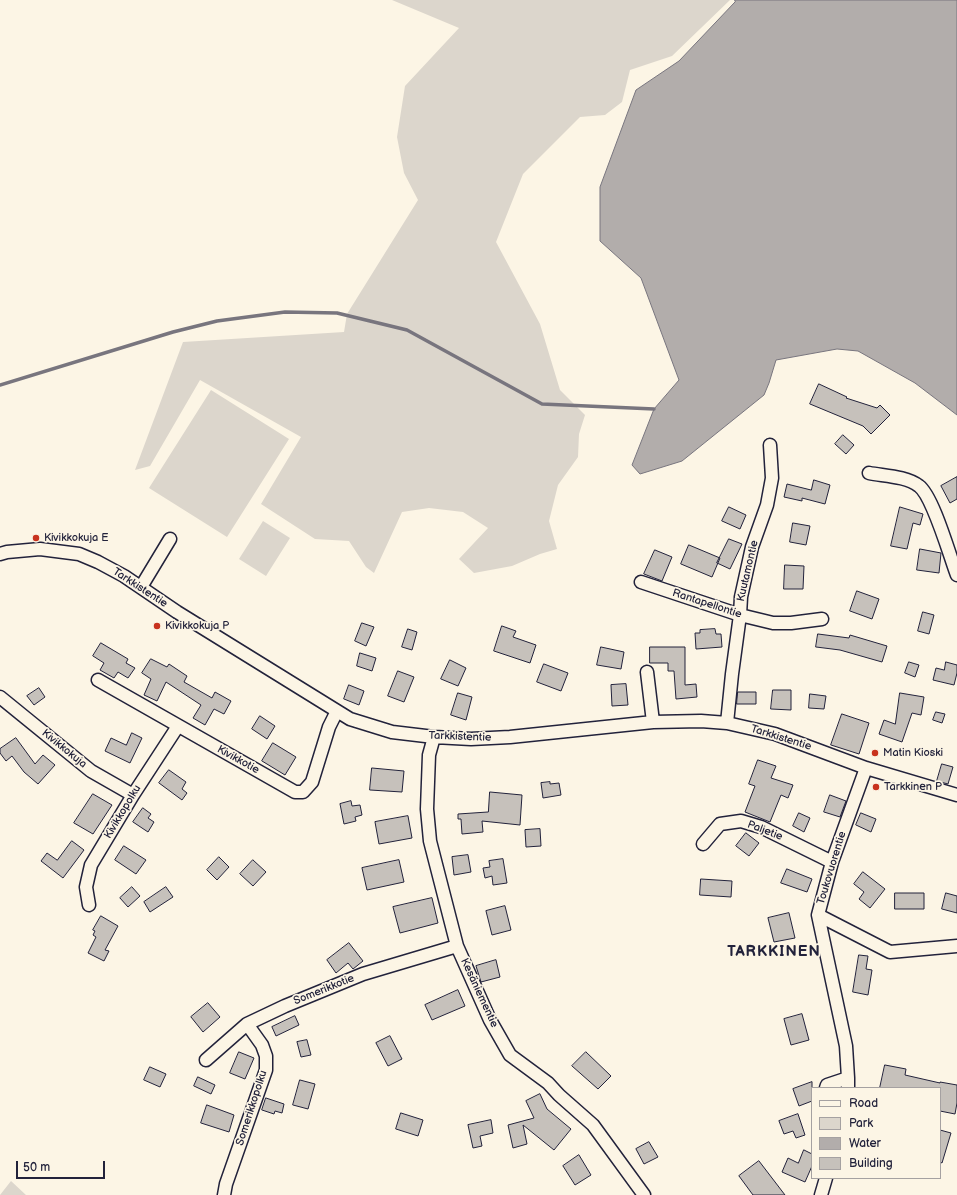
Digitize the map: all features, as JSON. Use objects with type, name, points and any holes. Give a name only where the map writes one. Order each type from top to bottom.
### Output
[{"type":"street","name":"Kuutamontie","points":[[727,723],[741,597],[752,548],[767,505],[772,478],[770,445]]},
{"type":"street","points":[[869,473],[911,482],[922,488],[935,513],[957,575]]},
{"type":"street","points":[[141,587],[170,539]]},
{"type":"street","name":"Tarkkistentie","points":[[0,554],[40,549],[79,554],[98,562],[124,576],[177,612],[350,719],[392,732],[434,737],[471,739],[510,738],[653,722],[701,721],[727,723],[794,740],[866,768],[957,795]]},
{"type":"street","name":"Rantapellontie","points":[[641,582],[740,616],[773,622],[791,623],[822,619]]},
{"type":"street","points":[[647,672],[653,722]]},
{"type":"street","name":"Kivikkotie","points":[[98,680],[295,792],[303,792],[312,782],[329,727],[337,711]]},
{"type":"street","name":"Kivikkokuja","points":[[0,697],[91,771],[133,795]]},
{"type":"street","name":"Kivikkopolku","points":[[89,905],[86,887],[91,865],[133,795],[178,726]]},
{"type":"street","name":"Kesäniementie","points":[[434,737],[429,755],[428,771],[427,809],[430,841],[457,946],[490,1020],[510,1054],[548,1083],[559,1095],[593,1125],[644,1195]]},
{"type":"street","name":"Toukovuorentie","points":[[848,1083],[846,1046],[818,915],[832,862],[866,768]]},
{"type":"street","name":"Paljetie","points":[[703,844],[720,824],[741,822],[761,827],[832,862]]},
{"type":"street","points":[[818,915],[890,952],[957,946]]},
{"type":"street","name":"Somerikkotie","points":[[206,1060],[247,1024],[285,1006],[363,974],[457,946]]},
{"type":"street","name":"Somerikkopolku","points":[[224,1195],[226,1184],[266,1070],[266,1056],[262,1045],[247,1024]]},
{"type":"street","points":[[826,1087],[827,1085],[848,1083]]},
{"type":"street","points":[[820,1195],[826,1179]]},
{"type":"green space","points":[[392,0],[730,0],[672,56],[630,70],[622,102],[605,115],[580,117],[523,174],[496,242],[540,324],[560,390],[585,415],[579,434],[578,457],[558,485],[549,521],[557,549],[540,554],[512,566],[474,573],[459,559],[488,528],[463,512],[429,508],[402,512],[374,573],[366,567],[349,541],[315,539],[261,504],[301,437],[200,380],[150,466],[135,470],[183,342],[344,332],[347,314],[418,200],[404,173],[397,137],[405,86],[459,28]]},
{"type":"green space","points":[[211,390],[289,439],[227,537],[149,488]]},
{"type":"green space","points":[[263,521],[290,538],[266,576],[239,559]]},
{"type":"green space","points":[[11,1181],[26,1195],[0,1195]]},
{"type":"water","points":[[735,0],[957,0],[957,415],[915,383],[858,351],[837,349],[776,360],[764,395],[682,461],[640,474],[632,465],[654,409],[679,380],[641,278],[600,241],[600,187],[636,90],[679,61],[735,2]]},
{"type":"building","points":[[819,384],[847,397],[846,398],[877,408],[880,405],[890,415],[871,434],[863,426],[810,404]]},
{"type":"building","points":[[843,435],[854,445],[846,454],[835,444]]},
{"type":"building","points":[[957,477],[957,499],[950,503],[941,486]]},
{"type":"building","points":[[814,480],[830,485],[825,504],[802,498],[802,501],[784,497],[787,484],[811,490]]},
{"type":"building","points":[[729,507],[746,515],[740,529],[722,521]]},
{"type":"building","points":[[900,507],[923,514],[920,525],[913,523],[907,549],[891,546]]},
{"type":"building","points":[[793,523],[810,526],[806,545],[790,542]]},
{"type":"building","points":[[729,539],[742,544],[730,569],[717,563]]},
{"type":"building","points":[[689,545],[720,558],[712,577],[681,564]]},
{"type":"building","points":[[920,549],[941,553],[939,573],[917,570]]},
{"type":"building","points":[[655,550],[672,557],[662,581],[644,574]]},
{"type":"building","points":[[785,565],[804,566],[803,589],[784,589]]},
{"type":"building","points":[[857,591],[879,599],[872,619],[850,611]]},
{"type":"building","points":[[923,612],[934,615],[929,634],[918,631]]},
{"type":"building","points":[[362,623],[374,627],[366,646],[355,641]]},
{"type":"building","points":[[502,626],[516,631],[513,637],[536,645],[530,663],[494,651]]},
{"type":"building","points":[[408,629],[417,632],[412,650],[402,647]]},
{"type":"building","points":[[715,629],[716,634],[721,634],[722,647],[696,649],[695,633],[700,633],[700,630]]},
{"type":"building","points":[[818,634],[849,638],[850,635],[887,646],[882,662],[840,650],[816,647]]},
{"type":"building","points":[[101,643],[128,659],[126,663],[135,668],[128,678],[118,672],[114,678],[100,670],[104,663],[93,656]]},
{"type":"building","points":[[601,647],[624,652],[621,669],[597,665]]},
{"type":"building","points":[[650,647],[685,647],[685,685],[696,684],[697,697],[676,699],[674,671],[668,671],[668,663],[650,663]]},
{"type":"building","points":[[360,653],[376,658],[372,671],[357,666]]},
{"type":"building","points":[[151,659],[167,667],[169,664],[187,676],[184,682],[212,698],[215,692],[231,701],[224,714],[214,709],[205,725],[193,718],[201,705],[166,682],[157,701],[144,695],[151,679],[142,673]]},
{"type":"building","points":[[450,660],[466,668],[458,686],[441,679]]},
{"type":"building","points":[[909,662],[919,665],[915,677],[905,673]]},
{"type":"building","points":[[946,662],[957,665],[954,685],[933,680],[936,668],[944,670]]},
{"type":"building","points":[[544,664],[568,673],[561,691],[537,682]]},
{"type":"building","points":[[398,671],[414,677],[404,702],[388,696]]},
{"type":"building","points":[[626,684],[628,705],[612,706],[611,685]]},
{"type":"building","points":[[349,685],[364,691],[359,705],[344,699]]},
{"type":"building","points":[[39,688],[45,697],[34,705],[27,696]]},
{"type":"building","points":[[773,690],[791,690],[791,710],[771,709]]},
{"type":"building","points":[[738,692],[756,692],[756,704],[737,704]]},
{"type":"building","points":[[458,693],[472,697],[466,720],[451,715]]},
{"type":"building","points":[[900,693],[924,697],[921,715],[912,713],[902,742],[879,734],[884,720],[895,724]]},
{"type":"building","points":[[810,694],[826,696],[824,709],[809,708]]},
{"type":"building","points":[[936,712],[945,714],[942,723],[933,720]]},
{"type":"building","points":[[842,714],[869,723],[859,754],[831,745]]},
{"type":"building","points":[[260,716],[275,726],[267,739],[252,729]]},
{"type":"building","points":[[132,733],[142,738],[130,763],[105,751],[111,738],[126,745]]},
{"type":"building","points":[[16,738],[35,764],[43,755],[55,765],[38,784],[24,772],[12,756],[6,761],[0,753],[0,749]]},
{"type":"building","points":[[273,743],[296,757],[285,775],[262,761]]},
{"type":"building","points":[[758,760],[776,766],[771,778],[793,785],[788,798],[781,795],[770,822],[745,812],[755,786],[749,784]]},
{"type":"building","points":[[942,764],[953,767],[948,784],[937,781]]},
{"type":"building","points":[[372,768],[404,771],[402,792],[370,790]]},
{"type":"building","points":[[169,770],[186,782],[182,789],[187,793],[182,800],[159,783]]},
{"type":"building","points":[[550,782],[550,784],[559,783],[561,795],[543,798],[541,783]]},
{"type":"building","points":[[490,792],[522,795],[520,825],[482,821],[483,832],[462,834],[461,819],[458,819],[458,814],[488,812]]},
{"type":"building","points":[[93,794],[112,805],[93,834],[74,823]]},
{"type":"building","points":[[830,795],[846,801],[840,817],[824,812]]},
{"type":"building","points":[[351,801],[352,806],[360,805],[362,815],[355,817],[356,821],[344,824],[340,804]]},
{"type":"building","points":[[143,808],[151,814],[148,818],[154,822],[148,832],[133,822]]},
{"type":"building","points":[[799,813],[810,818],[804,832],[793,826]]},
{"type":"building","points":[[861,813],[876,819],[871,832],[856,825]]},
{"type":"building","points":[[408,816],[412,838],[379,844],[375,822]]},
{"type":"building","points":[[540,829],[541,846],[526,847],[525,830]]},
{"type":"building","points":[[746,833],[759,843],[749,856],[736,846]]},
{"type":"building","points":[[72,841],[84,850],[63,878],[41,861],[47,853],[57,860]]},
{"type":"building","points":[[124,846],[146,860],[136,874],[115,860]]},
{"type":"building","points":[[468,855],[471,872],[454,875],[452,857]]},
{"type":"building","points":[[219,857],[229,867],[217,880],[207,870]]},
{"type":"building","points":[[503,859],[507,883],[493,885],[492,876],[485,878],[483,868],[490,867],[489,861]]},
{"type":"building","points":[[253,860],[266,872],[253,886],[240,874]]},
{"type":"building","points":[[399,860],[404,882],[367,890],[362,868]]},
{"type":"building","points":[[787,869],[812,879],[807,892],[781,883]]},
{"type":"building","points":[[863,872],[885,889],[870,908],[859,899],[864,892],[854,884]]},
{"type":"building","points":[[701,879],[732,881],[731,897],[700,895]]},
{"type":"building","points":[[132,887],[140,896],[128,907],[120,898]]},
{"type":"building","points":[[166,887],[173,897],[150,912],[144,902]]},
{"type":"building","points":[[895,893],[924,893],[924,909],[895,909]]},
{"type":"building","points":[[946,893],[957,896],[957,913],[942,909]]},
{"type":"building","points":[[432,898],[438,923],[400,933],[393,907]]},
{"type":"building","points":[[505,906],[511,930],[492,935],[486,911]]},
{"type":"building","points":[[789,913],[795,938],[774,942],[768,918]]},
{"type":"building","points":[[101,916],[118,926],[105,950],[109,951],[104,961],[88,953],[96,937],[93,935],[95,931],[93,930]]},
{"type":"building","points":[[349,943],[363,961],[353,969],[348,963],[336,973],[327,960]]},
{"type":"building","points":[[859,955],[868,956],[866,969],[872,970],[868,995],[853,992]]},
{"type":"building","points":[[496,960],[500,977],[481,982],[476,966]]},
{"type":"building","points":[[458,990],[465,1006],[432,1020],[425,1005]]},
{"type":"building","points":[[208,1003],[220,1017],[203,1032],[191,1017]]},
{"type":"building","points":[[802,1014],[809,1040],[791,1045],[784,1019]]},
{"type":"building","points":[[295,1016],[299,1025],[276,1036],[272,1027]]},
{"type":"building","points":[[390,1036],[402,1059],[388,1066],[376,1043]]},
{"type":"building","points":[[307,1040],[311,1055],[301,1057],[297,1042]]},
{"type":"building","points":[[239,1052],[254,1058],[245,1079],[230,1073]]},
{"type":"building","points":[[586,1052],[611,1076],[598,1089],[572,1066]]},
{"type":"building","points":[[885,1065],[906,1069],[905,1075],[940,1083],[957,1085],[957,1103],[955,1114],[941,1111],[941,1087],[880,1087]]},
{"type":"building","points":[[150,1067],[166,1074],[160,1087],[144,1080]]},
{"type":"building","points":[[198,1077],[215,1085],[211,1094],[194,1086]]},
{"type":"building","points":[[300,1080],[315,1084],[308,1109],[293,1105]]},
{"type":"building","points":[[812,1082],[811,1101],[799,1106],[793,1089]]},
{"type":"building","points":[[540,1094],[547,1109],[571,1129],[554,1150],[523,1125],[527,1144],[513,1148],[508,1125],[534,1118],[526,1101]]},
{"type":"building","points":[[266,1098],[284,1104],[282,1113],[275,1111],[274,1114],[262,1110]]},
{"type":"building","points":[[207,1105],[234,1115],[229,1132],[201,1123]]},
{"type":"building","points":[[401,1113],[423,1120],[418,1136],[396,1129]]},
{"type":"building","points":[[798,1114],[805,1135],[796,1138],[793,1131],[784,1134],[779,1121]]},
{"type":"building","points":[[491,1120],[493,1133],[480,1136],[482,1146],[473,1148],[468,1125]]},
{"type":"building","points":[[941,1130],[951,1133],[941,1162]]},
{"type":"building","points":[[649,1142],[658,1157],[644,1164],[636,1149]]},
{"type":"building","points":[[804,1150],[811,1154],[811,1168],[805,1182],[782,1172],[788,1158],[798,1163]]},
{"type":"building","points":[[579,1155],[591,1175],[575,1185],[563,1166]]},
{"type":"building","points":[[759,1161],[785,1195],[753,1195],[739,1176]]},
{"type":"waterway","points":[[0,385],[173,332],[217,321],[285,312],[337,313],[407,330],[542,404],[654,409]]},
{"type":"place","name":"Kivikkokuja E","points":[[36,538]]},
{"type":"place","name":"Kivikkokuja P","points":[[157,626]]},
{"type":"place","name":"Matin Kioski","points":[[875,753]]},
{"type":"place","name":"Tarkkinen P","points":[[876,787]]},
{"type":"district","name":"TARKKINEN","points":[[774,952]]}]
